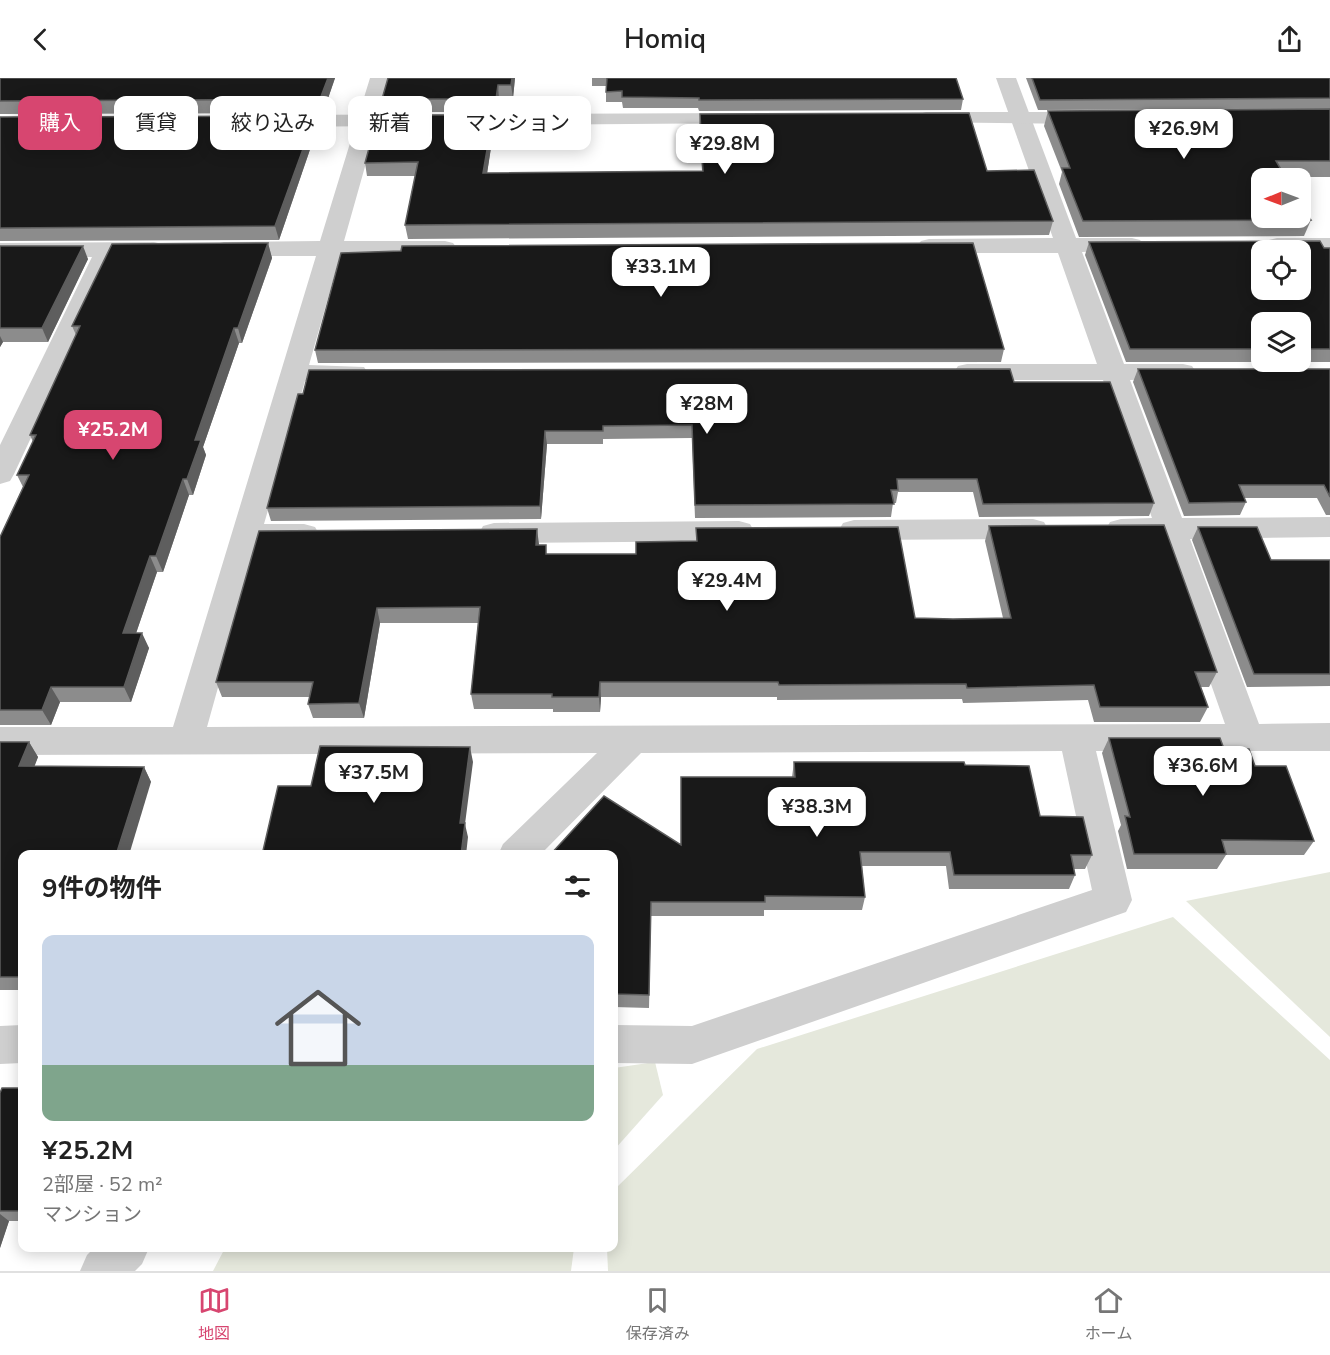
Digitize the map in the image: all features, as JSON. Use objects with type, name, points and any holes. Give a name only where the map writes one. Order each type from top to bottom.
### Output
[{"type":"street","points":[[375,96],[380,78]]},
{"type":"street","points":[[1006,78],[1247,737]]},
{"type":"street","points":[[903,118],[1116,118]]},
{"type":"street","points":[[432,121],[761,119]]},
{"type":"street","points":[[186,740],[359,150]]},
{"type":"street","points":[[1311,244],[1330,244]]},
{"type":"street","points":[[901,246],[1151,245]]},
{"type":"street","points":[[0,250],[473,248]]},
{"type":"street","points":[[0,474],[107,250]]},
{"type":"street","points":[[947,372],[1205,372]]},
{"type":"street","points":[[293,373],[377,373]]},
{"type":"street","points":[[1099,529],[1330,527]]},
{"type":"street","points":[[827,531],[1064,529]]},
{"type":"street","points":[[471,533],[768,531]]},
{"type":"street","points":[[246,534],[329,534]]},
{"type":"street","points":[[0,741],[1330,737]]},
{"type":"street","points":[[618,1044],[692,1045],[1113,900],[1076,738]]},
{"type":"street","points":[[521,850],[633,739]]},
{"type":"street","points":[[0,1045],[18,1044]]},
{"type":"street","points":[[103,1271],[122,1252]]},
{"type":"shaded area","points":[[1330,872],[1330,1037],[1186,901]]},
{"type":"shaded area","points":[[1173,917],[1330,1060],[1330,1271],[608,1271],[607,1252],[618,1252],[618,1186],[757,1049]]},
{"type":"shaded area","points":[[655,1062],[663,1095],[618,1146],[618,1067]]},
{"type":"shaded area","points":[[223,1252],[573,1252],[571,1271],[213,1271]]},
{"type":"building","points":[[0,78],[328,78],[321,96],[210,96],[210,100],[198,100],[198,96],[114,96],[114,100],[102,100],[102,96],[18,96],[18,101],[0,101]]},
{"type":"building","points":[[388,78],[512,78],[511,85],[498,85],[496,96],[444,96],[444,99],[432,99],[432,96],[383,96]]},
{"type":"building","points":[[607,78],[956,78],[963,99],[699,100],[699,98],[622,97],[622,91],[606,92]]},
{"type":"building","points":[[1032,78],[1330,78],[1330,98],[1040,100]]},
{"type":"building","points":[[1330,109],[1330,161],[1276,161],[1280,168],[1251,168],[1251,220],[1083,221],[1062,168],[1070,168],[1048,111]]},
{"type":"building","points":[[969,113],[987,171],[1034,170],[1053,221],[405,225],[418,162],[365,163],[369,150],[432,150],[432,115],[444,115],[444,150],[487,150],[483,173],[703,171],[700,114]]},
{"type":"building","points":[[198,116],[210,116],[210,150],[303,150],[275,226],[0,228],[0,117],[18,117],[18,150],[102,150],[102,117],[114,117],[114,150],[198,150]]},
{"type":"building","points":[[1251,241],[1251,300],[1311,300],[1311,241],[1320,241],[1324,248],[1330,248],[1330,349],[1311,349],[1311,312],[1251,312],[1251,349],[1130,349],[1089,242]]},
{"type":"building","points":[[268,243],[238,328],[234,328],[195,440],[201,440],[187,479],[183,479],[156,556],[150,556],[123,633],[142,633],[124,687],[51,687],[42,710],[0,710],[0,537],[29,475],[17,475],[36,435],[30,435],[80,326],[72,326],[112,244]]},
{"type":"building","points":[[973,243],[1004,349],[315,350],[341,253],[401,251],[402,246]]},
{"type":"building","points":[[0,246],[83,246],[42,328],[0,328]]},
{"type":"building","points":[[1010,369],[1014,382],[1110,382],[1154,503],[983,504],[977,479],[897,479],[898,490],[891,490],[894,504],[695,505],[692,425],[603,426],[603,431],[545,431],[540,506],[267,508],[298,394],[303,394],[309,370]]},
{"type":"building","points":[[1138,369],[1251,369],[1251,372],[1311,372],[1311,369],[1330,369],[1330,497],[1324,485],[1239,485],[1246,502],[1189,503]]},
{"type":"building","points":[[1164,525],[1217,672],[1195,672],[1208,707],[1100,707],[1094,685],[967,688],[966,684],[779,685],[778,682],[600,682],[599,697],[552,697],[552,694],[471,694],[480,607],[377,608],[359,703],[308,704],[313,682],[216,682],[259,531],[537,529],[536,545],[546,545],[546,554],[636,554],[636,542],[697,541],[696,528],[898,527],[915,618],[953,619],[1011,618],[989,526]]},
{"type":"building","points":[[1198,527],[1257,527],[1271,560],[1330,560],[1330,674],[1254,674]]},
{"type":"building","points":[[1109,738],[1220,738],[1224,749],[1249,749],[1255,766],[1286,766],[1314,841],[1222,840],[1226,854],[1134,854],[1125,816],[1130,817]]},
{"type":"building","points":[[0,742],[29,742],[19,766],[144,767],[118,850],[18,850],[18,977],[0,977]]},
{"type":"building","points":[[320,746],[470,747],[460,823],[465,823],[462,850],[263,850],[278,786],[311,786]]},
{"type":"building","points":[[794,762],[964,762],[965,765],[1029,766],[1040,816],[1083,817],[1092,855],[1071,855],[1075,875],[954,875],[950,852],[860,852],[865,897],[765,896],[765,902],[651,902],[649,995],[618,994],[618,850],[555,850],[604,796],[681,845],[681,777],[795,777]]},
{"type":"building","points":[[2,1088],[18,1088],[18,1211],[0,1211],[0,1093]]}]
